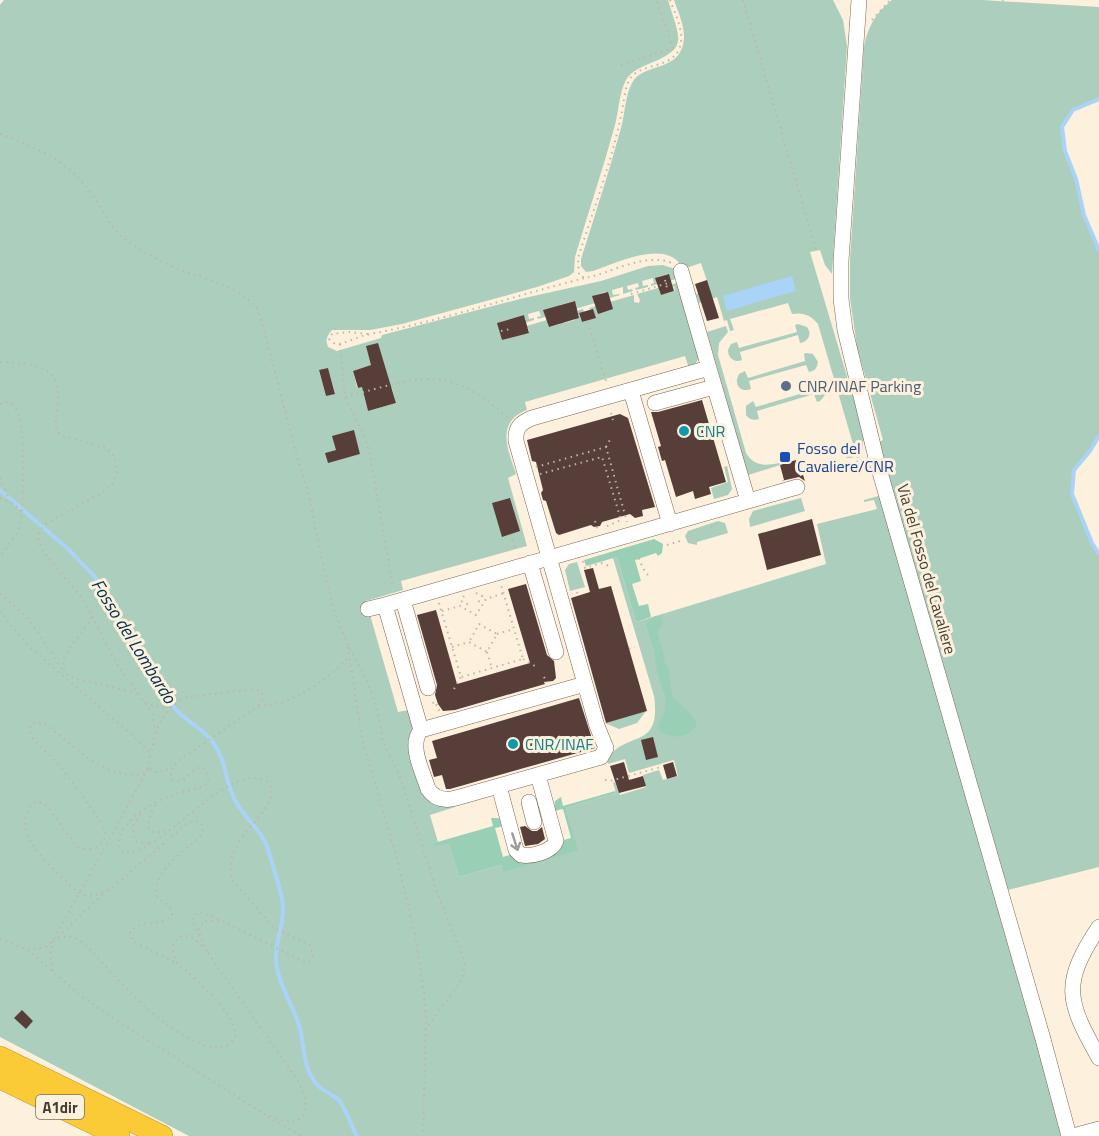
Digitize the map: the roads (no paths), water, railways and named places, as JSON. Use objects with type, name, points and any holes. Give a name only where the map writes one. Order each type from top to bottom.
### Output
[{"type":"highway","points":[[0,1048],[113,1112]]},
{"type":"highway","name":"A1dir","points":[[0,1056],[162,1136]]},
{"type":"highway","name":"A1dir","points":[[0,1078],[120,1136]]},
{"type":"street","name":"Via del Fosso del Cavaliere","points":[[859,0],[843,208],[840,284],[849,350],[872,440],[1071,1136]]},
{"type":"street","points":[[682,275],[714,387],[713,410],[726,453],[748,501]]},
{"type":"street","points":[[585,684],[499,715],[421,730],[417,735],[415,746],[428,789],[443,800],[449,800],[601,757],[604,754],[605,744],[597,726],[516,441],[517,428],[522,422],[532,418],[709,368]]},
{"type":"street","points":[[655,403],[714,387]]},
{"type":"street","points":[[631,391],[669,524]]},
{"type":"street","points":[[368,609],[797,487]]},
{"type":"street","points":[[530,563],[556,652]]},
{"type":"street","points":[[395,602],[430,695]]},
{"type":"street","points":[[395,602],[421,730]]},
{"type":"street","points":[[499,786],[516,850],[520,855],[528,856],[551,849],[556,841],[538,775]]},
{"type":"street","points":[[529,802],[534,822]]},
{"type":"street","points":[[1099,927],[1079,962],[1072,992],[1078,1019],[1099,1058]]},
{"type":"street","points":[[1071,1136],[1099,1129]]},
{"type":"water","points":[[792,276],[796,291],[727,311],[723,296]]},
{"type":"waterway","points":[[1099,99],[1073,110],[1062,127],[1065,151],[1076,179],[1084,215],[1099,250]]},
{"type":"waterway","points":[[1099,436],[1074,470],[1072,494],[1092,543],[1099,554]]},
{"type":"waterway","name":"Fosso del Lombardo","points":[[0,490],[68,549],[96,578],[109,608],[172,705],[208,736],[217,748],[233,796],[265,842],[281,892],[283,906],[276,953],[277,970],[299,1024],[308,1070],[316,1084],[339,1100],[357,1136]]},
{"type":"place","name":"CNR/INAF Parking","points":[[786,386]]},
{"type":"place","name":"CNR","points":[[684,431]]},
{"type":"place","name":"Fosso del Cavaliere/CNR","points":[[785,457]]},
{"type":"place","name":"CNR/INAF","points":[[513,744]]}]
